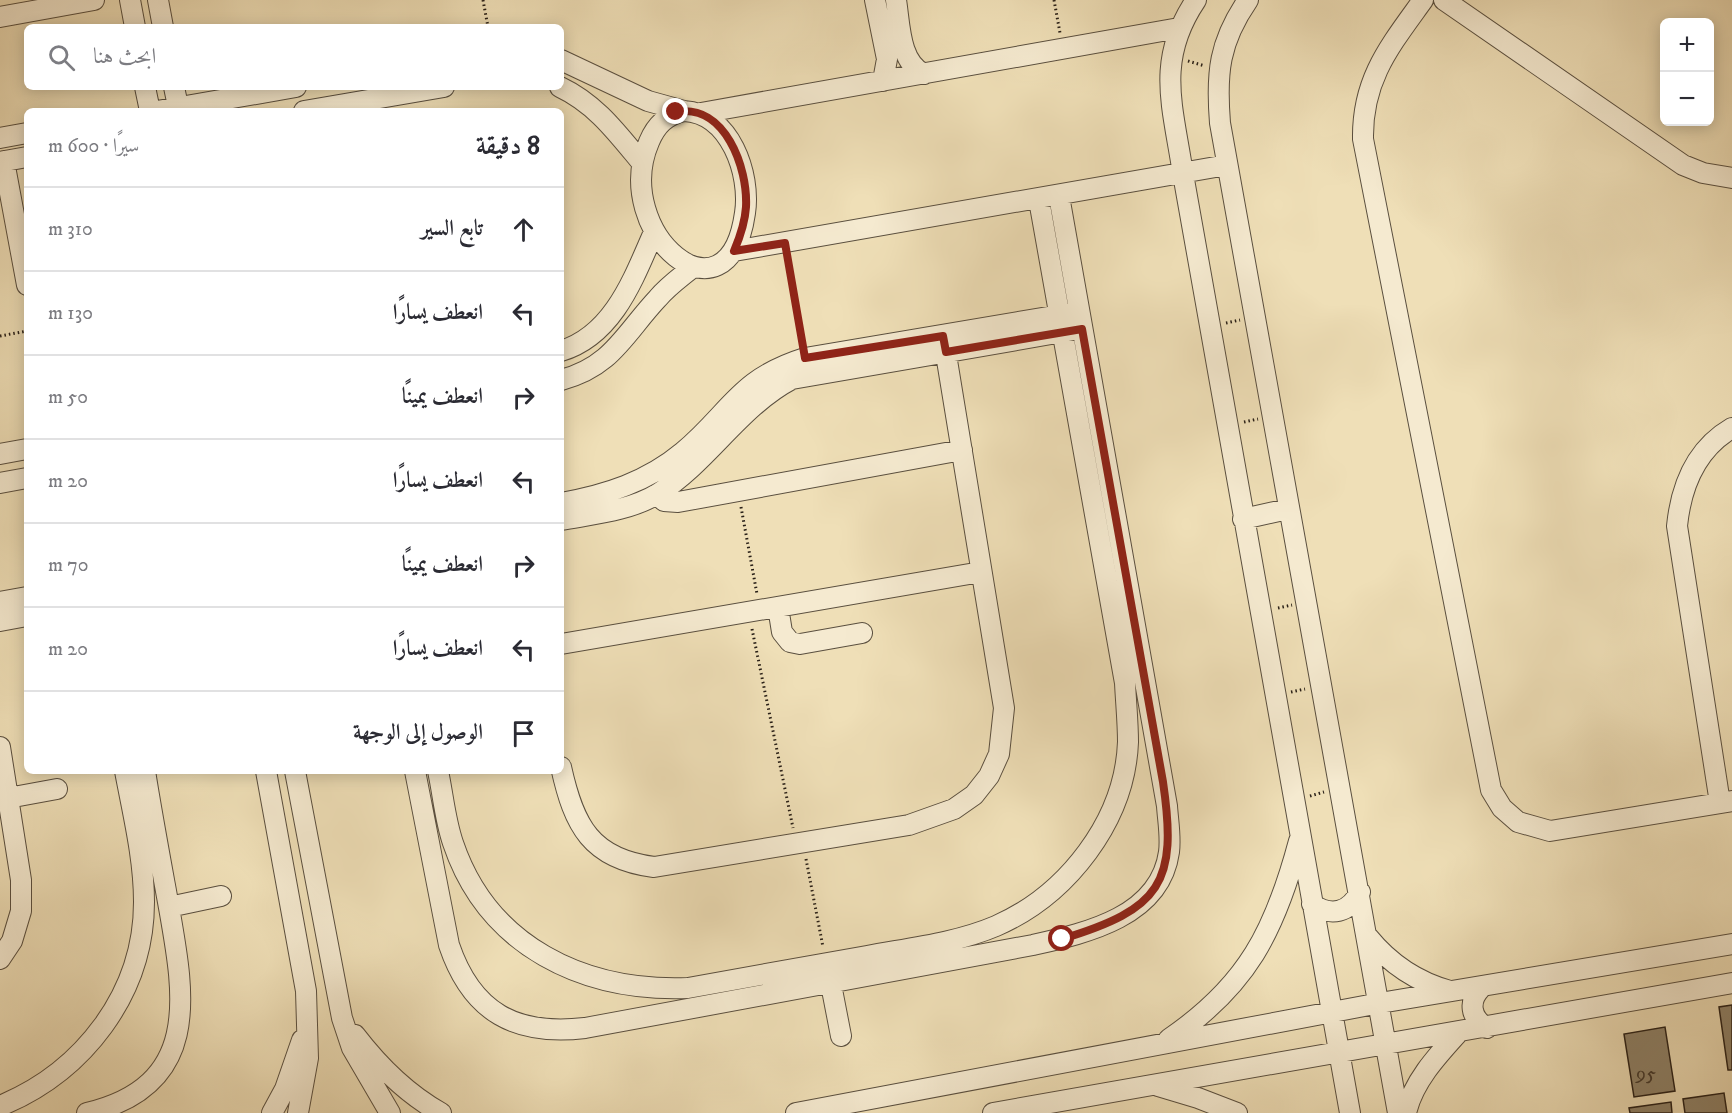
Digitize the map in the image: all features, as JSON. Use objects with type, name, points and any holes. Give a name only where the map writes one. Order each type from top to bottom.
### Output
[{"type":"street","points":[[7,10],[94,0]]},
{"type":"street","points":[[130,0],[134,24]]},
{"type":"street","points":[[158,0],[162,24]]},
{"type":"street","points":[[875,0],[887,59],[883,81]]},
{"type":"street","points":[[896,0],[906,56],[913,67],[924,74]]},
{"type":"street","points":[[1196,0],[1179,28],[1171,57],[1170,83],[1209,327],[1350,1113]]},
{"type":"street","points":[[1248,0],[1231,28],[1218,69],[1220,123],[1398,1113]]},
{"type":"street","points":[[1423,0],[1376,71],[1366,98],[1363,139],[1491,790],[1502,808],[1518,822],[1550,831],[1726,802],[1677,526],[1685,484],[1696,464],[1709,447],[1732,428]]},
{"type":"street","points":[[1444,0],[1683,165],[1703,173],[1732,178]]},
{"type":"street","points":[[1179,28],[924,74],[668,116],[655,128],[642,163],[643,205],[654,232],[678,260],[693,267],[719,264],[734,251],[1049,198],[1227,165]]},
{"type":"street","points":[[564,61],[648,101],[693,112],[715,122],[725,134],[737,156],[744,177],[746,208],[734,251]]},
{"type":"street","points":[[564,89],[578,95],[599,111],[642,163]]},
{"type":"street","points":[[146,90],[149,108]]},
{"type":"street","points":[[175,90],[178,108]]},
{"type":"street","points":[[183,108],[280,90]]},
{"type":"street","points":[[322,108],[426,90]]},
{"type":"street","points":[[0,138],[24,134]]},
{"type":"street","points":[[24,157],[2,161],[24,270]]},
{"type":"street","points":[[439,774],[452,842],[463,867],[494,913],[535,950],[584,976],[618,985],[641,988],[688,988],[1002,951],[1089,930],[1135,909],[1151,894],[1162,874],[1169,853],[1169,830],[1163,782],[1071,322],[1049,198]]},
{"type":"street","points":[[564,349],[591,335],[609,318],[624,298],[654,232]]},
{"type":"street","points":[[564,379],[586,371],[619,348],[659,296],[693,267]]},
{"type":"street","points":[[564,519],[618,509],[657,494],[695,464],[754,404],[792,380],[944,344],[1071,322]]},
{"type":"street","points":[[416,774],[449,945],[457,969],[470,991],[488,1008],[510,1021],[534,1029],[559,1031],[585,1028],[829,973],[996,926],[1026,910],[1054,890],[1077,866],[1097,839],[1112,809],[1122,777],[1128,744],[1125,683],[1071,322]]},
{"type":"street","points":[[564,502],[613,491],[661,469],[684,451],[751,383],[768,372],[805,358],[944,344]]},
{"type":"street","points":[[562,774],[568,800],[577,821],[591,840],[609,855],[631,864],[654,867],[799,844],[932,819],[954,809],[974,795],[988,776],[999,754],[1004,708],[944,344]]},
{"type":"street","points":[[0,454],[24,450]]},
{"type":"street","points":[[657,494],[671,502],[962,450]]},
{"type":"street","points":[[0,483],[24,479]]},
{"type":"street","points":[[1243,519],[1288,509]]},
{"type":"street","points":[[564,643],[981,572]]},
{"type":"street","points":[[0,602],[24,598]]},
{"type":"street","points":[[762,610],[790,642],[800,644],[862,633]]},
{"type":"street","points":[[0,621],[24,617]]},
{"type":"street","points":[[0,747],[21,880],[21,911],[12,940],[0,959]]},
{"type":"street","points":[[0,1106],[44,1083],[72,1062],[96,1037],[116,1007],[130,975],[140,942],[144,885],[126,774]]},
{"type":"street","points":[[87,1113],[112,1107],[134,1095],[153,1079],[167,1059],[177,1037],[182,1013],[180,972],[146,774]]},
{"type":"street","points":[[267,774],[308,1011],[309,1058],[298,1113]]},
{"type":"street","points":[[296,774],[342,1018],[352,1048],[390,1113]]},
{"type":"street","points":[[8,798],[57,789]]},
{"type":"street","points":[[425,824],[448,820]]},
{"type":"street","points":[[1163,1044],[1198,1020],[1228,990],[1254,956],[1275,919],[1300,836]]},
{"type":"street","points":[[144,885],[164,881]]},
{"type":"street","points":[[1312,904],[1320,909],[1339,911],[1348,908],[1360,892]]},
{"type":"street","points":[[169,907],[221,896]]},
{"type":"street","points":[[996,926],[1002,951]]},
{"type":"street","points":[[1368,937],[1400,968],[1425,983],[1452,992]]},
{"type":"street","points":[[796,1113],[1380,1003],[1481,988],[1732,944]]},
{"type":"street","points":[[829,973],[842,1036]]},
{"type":"street","points":[[993,1113],[1487,1028],[1732,983]]},
{"type":"street","points":[[1481,988],[1473,999],[1472,1006],[1476,1019],[1487,1028]]},
{"type":"street","points":[[272,1113],[285,1089],[299,1051],[308,1011]]},
{"type":"street","points":[[342,1018],[369,1054],[402,1085],[441,1113]]},
{"type":"street","points":[[1406,1113],[1420,1081],[1437,1055],[1458,1033]]},
{"type":"street","points":[[1153,1085],[1198,1098],[1237,1113]]},
{"type":"path","points":[[483,0],[487,24]]},
{"type":"path","points":[[1054,0],[1062,49]]},
{"type":"path","points":[[1171,57],[1218,69]]},
{"type":"path","points":[[785,243],[805,358]]},
{"type":"path","points":[[1209,327],[1254,318]]},
{"type":"path","points":[[0,336],[24,332]]},
{"type":"path","points":[[1227,426],[1271,416]]},
{"type":"path","points":[[738,490],[762,610],[799,844],[829,973]]},
{"type":"path","points":[[1260,612],[1305,601]]},
{"type":"path","points":[[1275,695],[1321,685]]},
{"type":"path","points":[[1293,799],[1340,789]]},
{"type":"building","points":[[1732,1005],[1732,1070],[1728,1070],[1719,1007]]},
{"type":"building","points":[[1665,1027],[1675,1091],[1634,1097],[1624,1034]]},
{"type":"building","points":[[1724,1093],[1727,1113],[1685,1113],[1683,1099]]},
{"type":"building","points":[[1671,1102],[1672,1113],[1630,1113],[1629,1108]]},
{"type":"route","points":[[676,112],[701,113],[715,122],[725,134],[740,162],[746,192],[746,208],[744,223],[734,251],[785,243],[805,358],[943,336],[946,352],[1082,329],[1167,806],[1169,853],[1162,874],[1151,894],[1135,909],[1115,920],[1062,939]]}]
